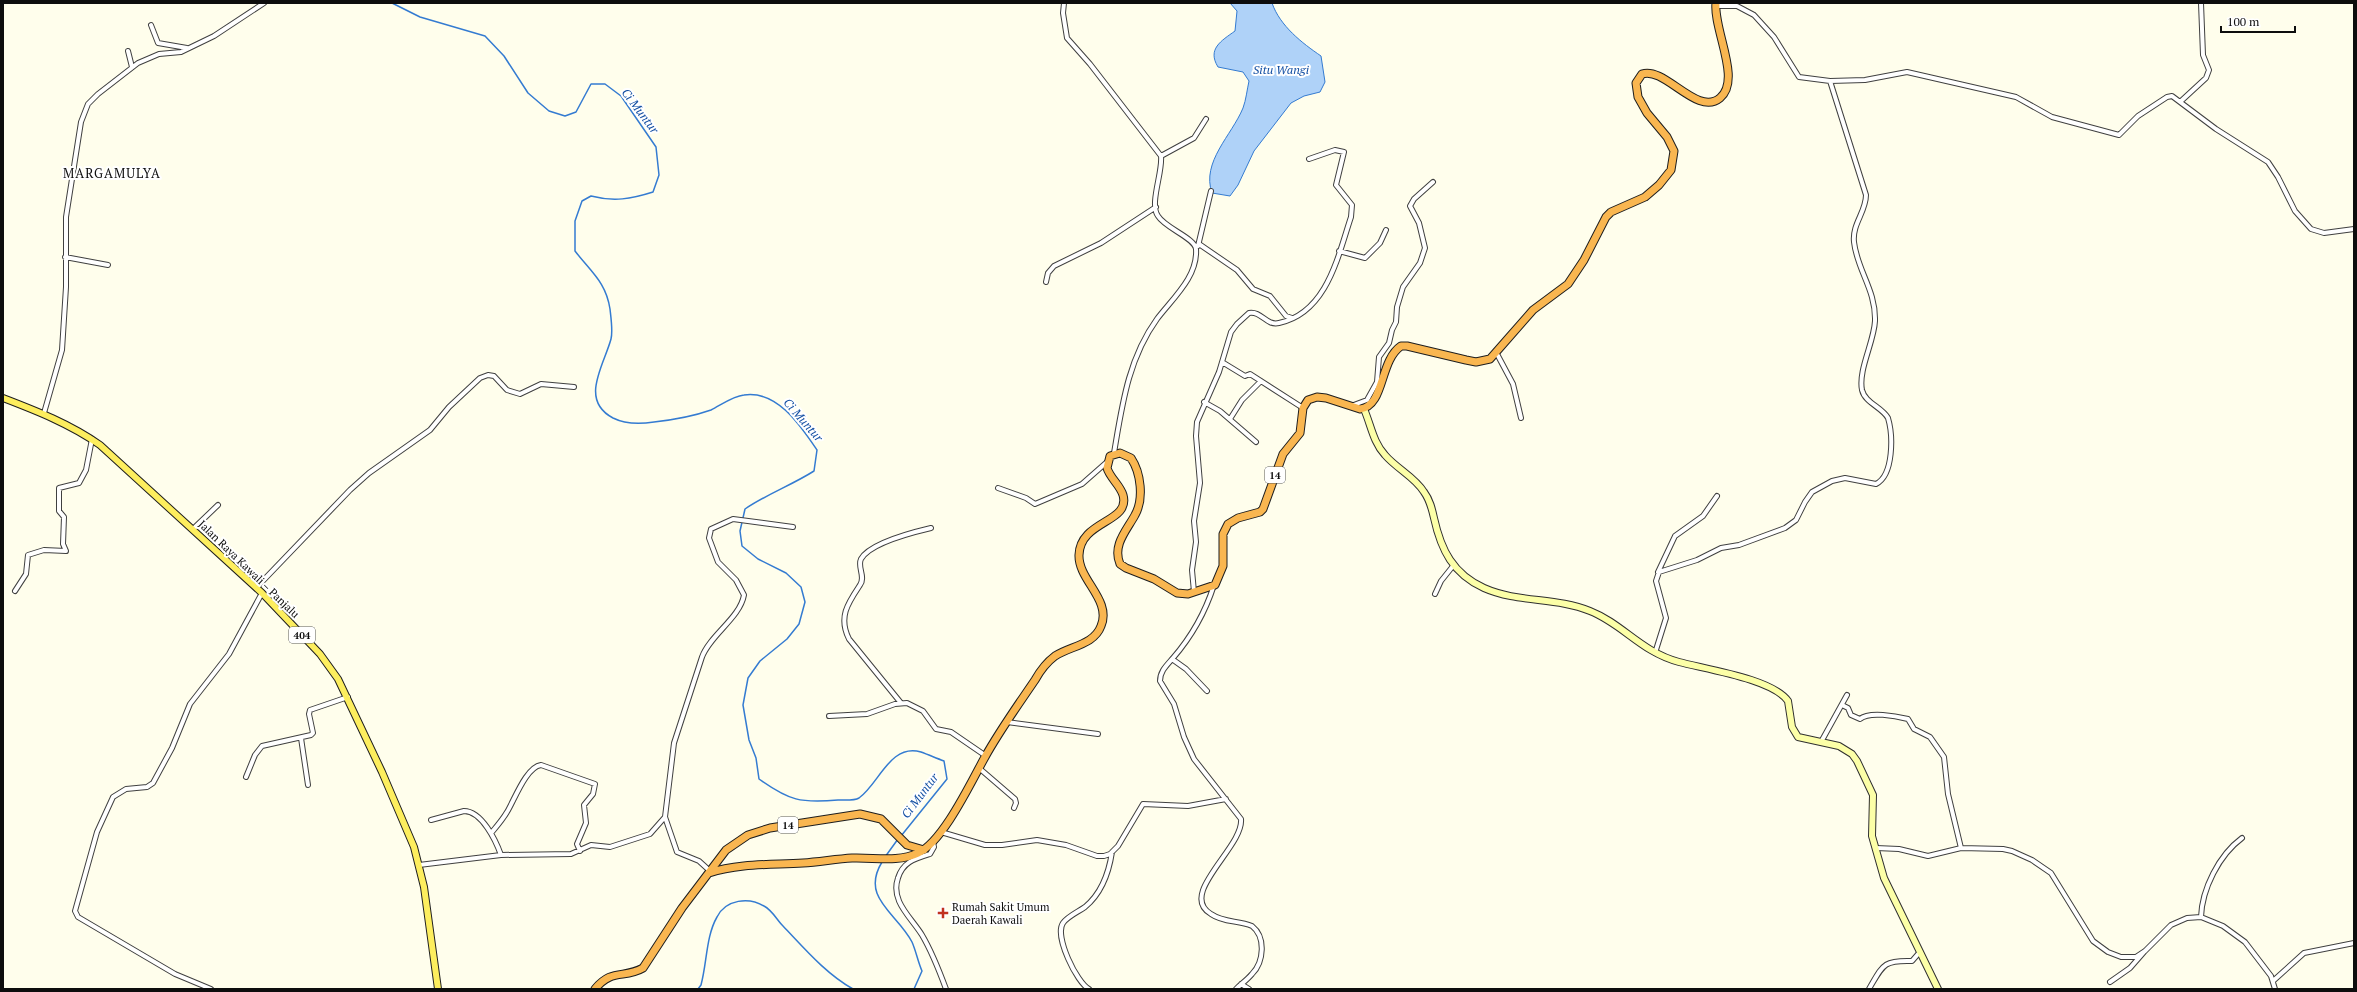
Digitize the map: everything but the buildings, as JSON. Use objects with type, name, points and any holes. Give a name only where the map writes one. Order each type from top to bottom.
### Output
[{"type":"highway","points":[[1303,408],[1308,400],[1317,397],[1364,409],[1376,397],[1388,359],[1401,346],[1407,346],[1476,362],[1490,359],[1497,354],[1533,310],[1560,291],[1573,278],[1606,217],[1619,206],[1653,192],[1670,170],[1674,158],[1672,145],[1647,113],[1638,97],[1636,90],[1637,79],[1642,74],[1652,73],[1691,96],[1702,100],[1714,101],[1724,94],[1730,80],[1717,28],[1716,4]]},
{"type":"highway","name":"14","points":[[1214,584],[1224,566],[1222,542],[1225,530],[1232,521],[1260,512],[1263,509],[1283,454],[1300,433],[1303,408]]},
{"type":"highway","points":[[710,872],[736,866],[853,858],[899,859],[924,850],[933,842],[941,832],[986,756],[1047,663],[1062,652],[1090,639],[1101,626],[1103,613],[1100,604],[1083,572],[1078,557],[1079,549],[1085,537],[1094,527],[1117,516],[1123,506],[1123,494],[1108,472],[1107,462],[1114,453],[1120,453],[1131,458],[1138,472],[1139,483],[1138,507],[1121,538],[1118,548],[1120,564],[1126,568],[1154,579],[1169,590],[1182,593],[1194,592],[1214,584]]},
{"type":"highway","name":"14","points":[[595,989],[611,976],[632,973],[643,968],[682,908],[710,872],[733,845],[748,834],[770,828],[848,815],[867,815],[884,821],[903,842],[924,850]]},
{"type":"main road","name":"Jalan Raya Kawali – Panjalu","points":[[3,398],[44,413],[92,439],[262,593],[320,654],[338,679],[348,697],[414,847],[424,887],[438,989]]},
{"type":"main road","points":[[1364,409],[1376,442],[1382,452],[1425,493],[1433,512],[1445,553],[1453,566],[1470,580],[1492,591],[1516,598],[1571,605],[1590,611],[1655,653],[1666,658],[1773,688],[1788,701],[1792,727],[1795,734],[1803,739],[1821,742],[1846,750],[1857,761],[1873,795],[1871,828],[1884,878],[1919,953],[1938,989]]},
{"type":"street","points":[[44,413],[62,350],[66,287],[66,212],[83,116],[92,99],[132,67],[159,54],[176,53],[221,32],[264,3]]},
{"type":"street","points":[[1064,3],[1063,13],[1067,38],[1090,64],[1160,156],[1161,168],[1156,207],[1159,218],[1194,243],[1196,250]]},
{"type":"street","points":[[2180,102],[2206,78],[2209,70],[2203,55],[2201,3]]},
{"type":"street","points":[[1716,4],[1737,6],[1754,15],[1774,37],[1799,77],[1830,81],[1874,79],[1898,72],[1907,72],[2016,97],[2052,117],[2116,135],[2121,134],[2138,116],[2167,97],[2172,96],[2216,129],[2268,162],[2278,177],[2295,210],[2311,228],[2324,233],[2354,229]]},
{"type":"street","points":[[151,25],[158,43],[187,48]]},
{"type":"street","points":[[128,51],[132,67]]},
{"type":"street","points":[[1657,574],[1697,560],[1721,548],[1737,545],[1785,528],[1796,520],[1812,492],[1832,480],[1841,478],[1876,484],[1884,477],[1889,464],[1889,420],[1886,414],[1867,398],[1862,386],[1874,329],[1875,305],[1853,237],[1856,224],[1865,206],[1866,195],[1830,81]]},
{"type":"street","points":[[1160,156],[1194,138],[1206,118]]},
{"type":"street","points":[[1194,592],[1192,570],[1196,542],[1194,521],[1200,483],[1196,429],[1204,402],[1222,362],[1231,332],[1249,313],[1257,314],[1266,322],[1274,324],[1292,318],[1309,307],[1322,293],[1339,251],[1352,211],[1350,202],[1339,192],[1336,185],[1344,152],[1335,150],[1309,159]]},
{"type":"street","points":[[1349,406],[1367,400],[1376,384],[1379,357],[1390,342],[1392,330],[1397,320],[1396,309],[1400,294],[1406,282],[1420,263],[1425,248],[1419,223],[1411,209],[1411,203],[1429,183],[1433,182]]},
{"type":"street","points":[[1114,453],[1132,364],[1150,328],[1188,279],[1199,244],[1211,191]]},
{"type":"street","points":[[1046,282],[1048,273],[1054,266],[1101,243],[1156,207]]},
{"type":"street","points":[[1339,251],[1365,258],[1380,242],[1386,230]]},
{"type":"street","points":[[1199,244],[1236,270],[1253,289],[1270,296],[1286,316],[1292,318]]},
{"type":"street","points":[[65,257],[108,265]]},
{"type":"street","points":[[1497,354],[1513,384],[1522,418]]},
{"type":"street","points":[[1222,362],[1244,376],[1250,374],[1303,408]]},
{"type":"street","points":[[256,588],[350,490],[369,473],[430,430],[449,407],[480,378],[488,375],[494,376],[507,390],[520,394],[538,384],[574,387]]},
{"type":"street","points":[[1230,419],[1242,400],[1262,381]]},
{"type":"street","points":[[1204,402],[1217,409],[1256,442]]},
{"type":"street","points":[[15,591],[26,574],[28,556],[44,550],[66,551],[63,544],[64,517],[59,511],[59,488],[79,483],[86,470],[92,439]]},
{"type":"street","points":[[998,488],[1026,498],[1035,504],[1082,484],[1107,462]]},
{"type":"street","points":[[1655,653],[1666,618],[1657,589],[1657,574],[1675,536],[1703,516],[1717,496]]},
{"type":"street","points":[[193,529],[218,506]]},
{"type":"street","points":[[710,872],[699,861],[677,852],[666,817],[674,743],[702,657],[707,646],[743,599],[743,590],[740,585],[719,564],[709,535],[713,527],[729,520],[793,527]]},
{"type":"street","points":[[901,703],[849,639],[845,630],[845,609],[862,581],[860,562],[862,557],[881,544],[931,528]]},
{"type":"street","points":[[1434,594],[1441,581],[1453,566]]},
{"type":"street","points":[[1214,584],[1202,619],[1187,642],[1161,673],[1160,681],[1174,704],[1186,742],[1194,759],[1240,816],[1240,830],[1222,860],[1208,878],[1204,886],[1201,900],[1203,908],[1211,915],[1225,921],[1252,926],[1259,935],[1261,954],[1259,964],[1252,975],[1236,989]]},
{"type":"street","points":[[212,989],[174,974],[82,920],[76,916],[75,907],[97,832],[113,798],[126,789],[147,787],[153,783],[172,748],[190,704],[229,654],[262,593]]},
{"type":"street","points":[[1172,659],[1207,691]]},
{"type":"street","points":[[1821,742],[1847,695]]},
{"type":"street","points":[[246,777],[255,755],[262,746],[300,738],[313,733],[308,714],[310,710],[348,697]]},
{"type":"street","points":[[829,716],[867,714],[901,703],[916,706],[928,716],[936,729],[951,732],[986,756]]},
{"type":"street","points":[[1842,705],[1848,708],[1851,715],[1859,718],[1866,714],[1888,715],[1908,719],[1914,729],[1926,733],[1933,740],[1946,760],[1948,794],[1960,848]]},
{"type":"street","points":[[1008,722],[1098,734]]},
{"type":"street","points":[[300,738],[308,785]]},
{"type":"street","points":[[492,832],[507,813],[533,768],[541,765],[595,784],[593,794],[584,805],[587,821],[577,843],[580,851]]},
{"type":"street","points":[[979,768],[1015,799],[1016,803],[1014,808]]},
{"type":"street","points":[[1089,989],[1077,976],[1064,948],[1061,928],[1064,921],[1086,906],[1097,894],[1108,872],[1112,852],[1143,804],[1188,806],[1226,799]]},
{"type":"street","points":[[431,820],[468,811],[492,832],[501,854]]},
{"type":"street","points":[[419,865],[501,854],[571,854],[591,845],[610,847],[650,834],[666,817]]},
{"type":"street","points":[[941,832],[985,845],[1002,845],[1037,840],[1066,845],[1097,856],[1112,852]]},
{"type":"street","points":[[2201,917],[2205,891],[2224,857],[2234,844],[2242,838]]},
{"type":"street","points":[[933,842],[934,847],[930,854],[905,863],[901,869],[895,889],[898,902],[926,944],[946,989]]},
{"type":"street","points":[[1876,848],[1899,849],[1931,856],[1960,848],[2007,849],[2032,860],[2051,873],[2087,933],[2100,947],[2115,955],[2130,958],[2136,957],[2145,951]]},
{"type":"street","points":[[2110,982],[2135,964],[2145,951],[2172,925],[2187,918],[2201,917],[2222,926],[2245,942],[2273,981],[2275,989]]},
{"type":"street","points":[[2273,981],[2304,952],[2354,944]]},
{"type":"street","points":[[1869,989],[1886,964],[1894,960],[1912,961],[1919,953]]},
{"type":"street","points":[[1241,984],[1249,989]]},
{"type":"water","name":"Situ Wangi","points":[[1230,3],[1272,3],[1280,19],[1292,33],[1321,56],[1325,82],[1320,92],[1304,96],[1291,103],[1254,151],[1238,185],[1230,196],[1212,193],[1210,182],[1214,160],[1243,108],[1249,81],[1243,72],[1218,67],[1215,61],[1214,55],[1217,46],[1235,31],[1237,11]]},
{"type":"waterway","name":"Ci Muntur","points":[[392,3],[420,17],[485,36],[504,56],[528,93],[549,111],[565,116],[576,112],[591,84],[605,84],[621,96],[656,147],[659,175],[653,192],[622,199],[607,199],[591,196],[582,201],[575,221],[575,251],[601,284],[608,300],[612,324],[612,336],[597,382],[597,402],[603,411],[613,418],[633,423],[644,423],[675,419],[697,414],[711,410],[736,397],[756,395],[767,398],[777,404],[786,411],[803,430],[817,450],[814,471],[745,509],[740,531],[742,546],[758,559],[786,573],[801,587],[805,602],[799,624],[787,639],[760,661],[748,678],[743,705],[749,740],[756,758],[759,779],[779,792],[796,799],[804,800],[854,800],[859,798],[873,784],[886,766],[901,753],[910,751],[921,752],[944,761],[947,779],[901,836]]},
{"type":"waterway","name":"Ci Muntur","points":[[885,857],[898,839]]},
{"type":"waterway","name":"Ci Muntur","points":[[882,862],[876,875],[875,886],[883,905],[906,932],[912,942],[922,971],[914,989]]},
{"type":"waterway","name":"Ci Muntur","points":[[698,989],[701,985],[703,977],[713,924],[726,906],[738,901],[752,901],[767,908],[816,960],[834,976],[853,989]]},
{"type":"place","name":"Rumah Sakit Umum Daerah Kawali","points":[[943,913]]},
{"type":"district","name":"MARGAMULYA","points":[[112,173]]}]
